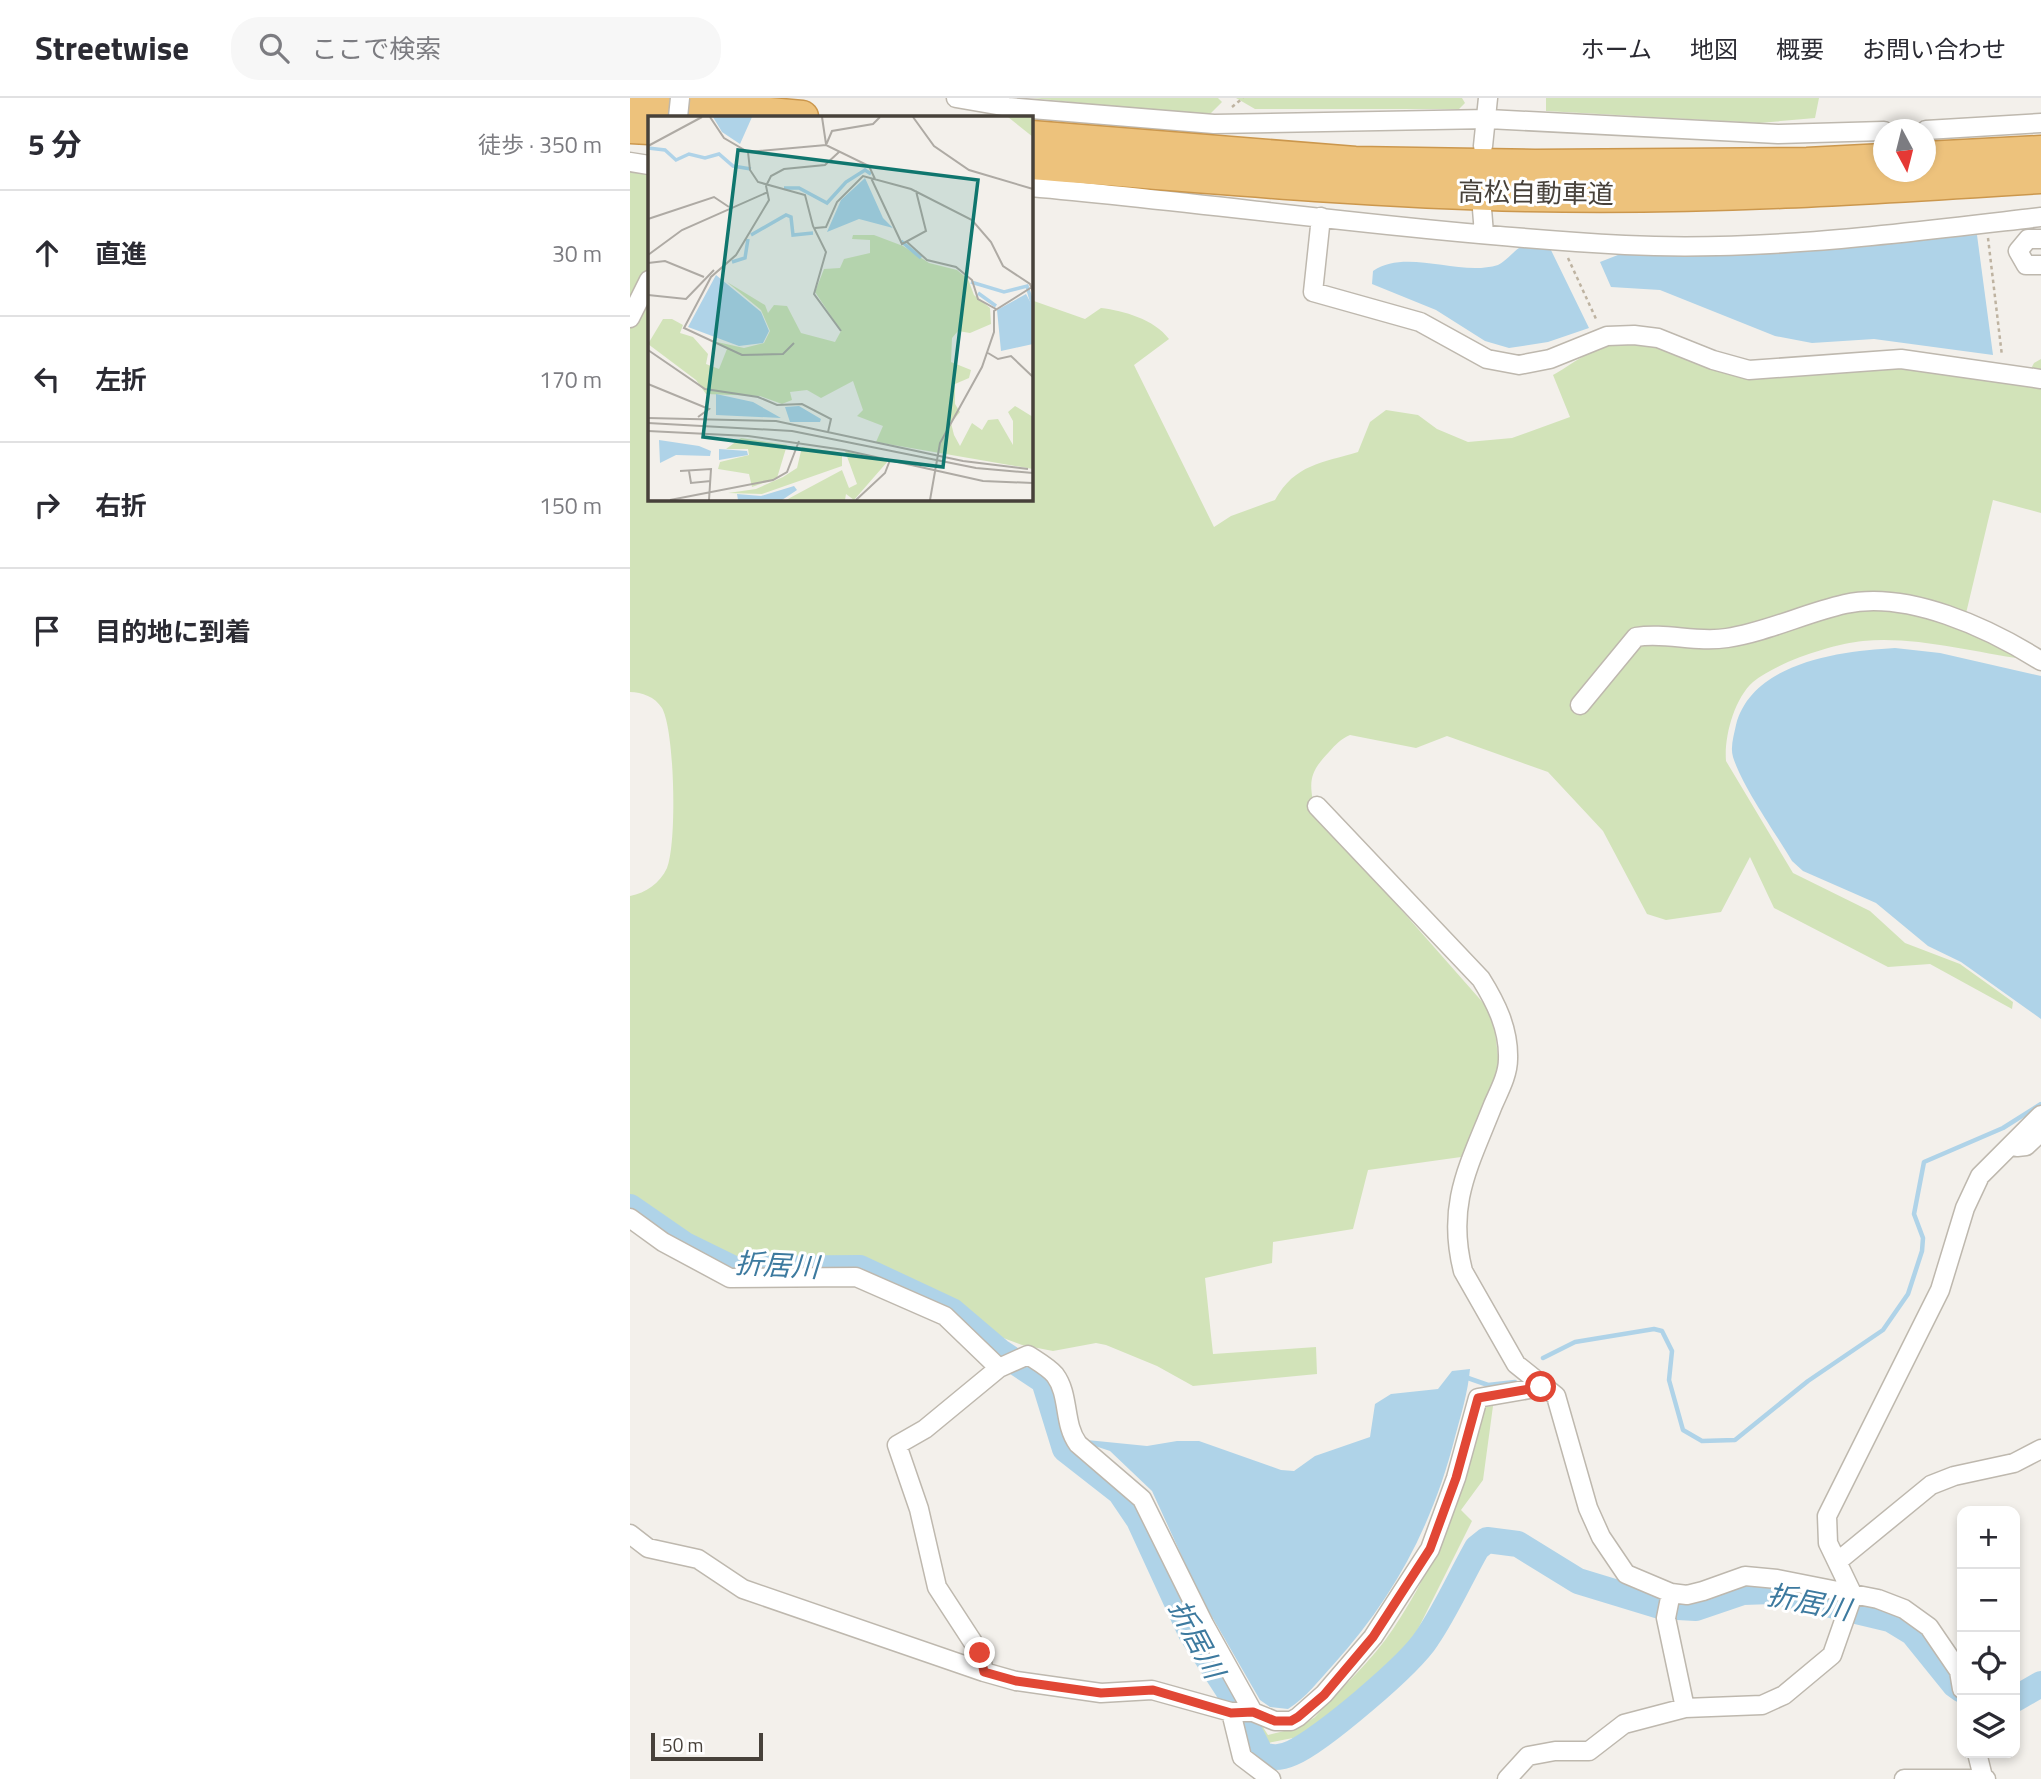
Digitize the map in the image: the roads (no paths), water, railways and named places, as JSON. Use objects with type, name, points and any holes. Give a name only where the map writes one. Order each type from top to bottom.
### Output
[{"type":"highway","points":[[630,101],[791,116]]},
{"type":"highway","points":[[630,127],[648,128]]},
{"type":"highway","name":"高松自動車道","points":[[1032,137],[1355,163],[1535,166],[1807,164],[1873,161]]},
{"type":"highway","points":[[1936,157],[2041,152]]},
{"type":"highway","name":"高松自動車道","points":[[1032,163],[1354,188],[1530,195],[1807,191],[2041,177]]},
{"type":"street","points":[[678,116],[680,98]]},
{"type":"street","points":[[956,98],[1008,107],[1214,124],[1488,119],[1779,134],[1873,131]]},
{"type":"street","points":[[1483,146],[1489,98]]},
{"type":"street","points":[[1936,129],[2041,123]]},
{"type":"street","points":[[630,162],[648,165]]},
{"type":"street","points":[[1032,187],[1321,217],[1396,228],[1626,245],[1734,245],[2041,217]]},
{"type":"street","points":[[1482,209],[1484,234]]},
{"type":"street","points":[[1321,217],[1313,292],[1420,322],[1488,359],[1519,365],[1550,359],[1607,336],[1634,335],[1658,338],[1713,360],[1749,370],[1901,359],[2041,379]]},
{"type":"street","points":[[2041,239],[2028,239],[2018,251],[2026,265],[2041,265]]},
{"type":"street","points":[[630,318],[648,282]]},
{"type":"street","points":[[1580,705],[1636,637],[1723,639],[1803,615],[1870,599],[1892,600],[1977,627],[2041,661]]},
{"type":"street","points":[[1317,806],[1481,979],[1497,1005],[1507,1044],[1507,1072],[1460,1190],[1455,1218],[1463,1271],[1516,1364],[1541,1387],[1556,1396],[1588,1508],[1613,1558],[1636,1580],[1669,1604],[1685,1708]]},
{"type":"street","points":[[1507,1779],[1528,1756],[1556,1751],[1589,1751],[1624,1724],[1685,1708],[1762,1704],[1784,1695],[1832,1655],[1850,1603],[1825,1531],[1827,1516],[1940,1290],[1965,1208],[1980,1175],[2041,1115]]},
{"type":"street","points":[[2006,1149],[2026,1146],[2041,1132]]},
{"type":"street","points":[[630,1218],[663,1242],[730,1278],[838,1276],[869,1281],[945,1316],[1010,1364]]},
{"type":"street","points":[[984,1672],[980,1653],[937,1587],[919,1509],[897,1445],[925,1429],[1010,1364],[1028,1355],[1056,1377],[1061,1386],[1070,1433],[1078,1444],[1142,1499],[1204,1624],[1241,1712],[1242,1757],[1271,1779]]},
{"type":"street","points":[[630,1534],[649,1548],[698,1559],[743,1589],[984,1672],[1016,1681],[1101,1693],[1153,1690],[1275,1721],[1291,1721],[1324,1695],[1373,1637],[1430,1549],[1456,1478],[1478,1398],[1541,1387]]},
{"type":"street","points":[[1837,1562],[1931,1485],[1954,1476],[2014,1463],[2041,1449]]},
{"type":"street","points":[[1669,1604],[1687,1595],[1745,1576],[1777,1579],[1850,1603],[1904,1609],[1929,1627],[1957,1668]]},
{"type":"street","points":[[1904,1779],[1984,1778],[1978,1758]]},
{"type":"water","points":[[1977,235],[1993,355],[1874,339],[1812,343],[1775,336],[1660,290],[1611,287],[1600,262],[1623,253],[1736,252]]},
{"type":"water","points":[[1519,242],[1549,246],[1589,328],[1548,342],[1509,348],[1485,341],[1436,310],[1372,284],[1373,271],[1401,262],[1467,268],[1498,265],[1519,248]]},
{"type":"water","points":[[1895,648],[1940,653],[2041,676],[2041,1019],[1961,962],[1928,946],[1876,903],[1803,871],[1792,861],[1752,796],[1733,757],[1736,725],[1745,704],[1760,687],[1779,674],[1825,657]]},
{"type":"water","points":[[1470,1369],[1462,1412],[1435,1500],[1423,1530],[1393,1586],[1355,1640],[1295,1705],[1288,1709],[1270,1707],[1260,1700],[1200,1596],[1152,1491],[1110,1451],[1095,1446],[1092,1448],[1087,1440],[1147,1446],[1177,1441],[1199,1441],[1281,1470],[1294,1471],[1315,1456],[1370,1437],[1375,1404],[1391,1394],[1438,1389],[1452,1371]]},
{"type":"waterway","points":[[1543,1358],[1575,1342],[1654,1329],[1662,1331],[1672,1351],[1669,1380],[1683,1430],[1702,1441],[1735,1440],[1808,1381],[1883,1330],[1908,1294],[1922,1251],[1923,1238],[1914,1214],[1924,1162],[2003,1128],[2041,1104]]},
{"type":"waterway","name":"折居川","points":[[630,1207],[685,1245],[734,1269],[860,1268],[952,1311],[999,1351],[1044,1381],[1065,1449],[1120,1492],[1139,1520],[1191,1633],[1228,1690],[1261,1754],[1265,1756],[1284,1756],[1305,1746],[1343,1718],[1403,1666],[1427,1638],[1477,1548],[1487,1540],[1518,1544],[1578,1581],[1660,1606],[1696,1608],[1743,1592],[1772,1591],[1890,1619],[1913,1633],[1957,1686]]},
{"type":"waterway","points":[[1465,1377],[1488,1385],[1515,1382]]},
{"type":"waterway","name":"折居川","points":[[2020,1696],[2041,1684]]}]
